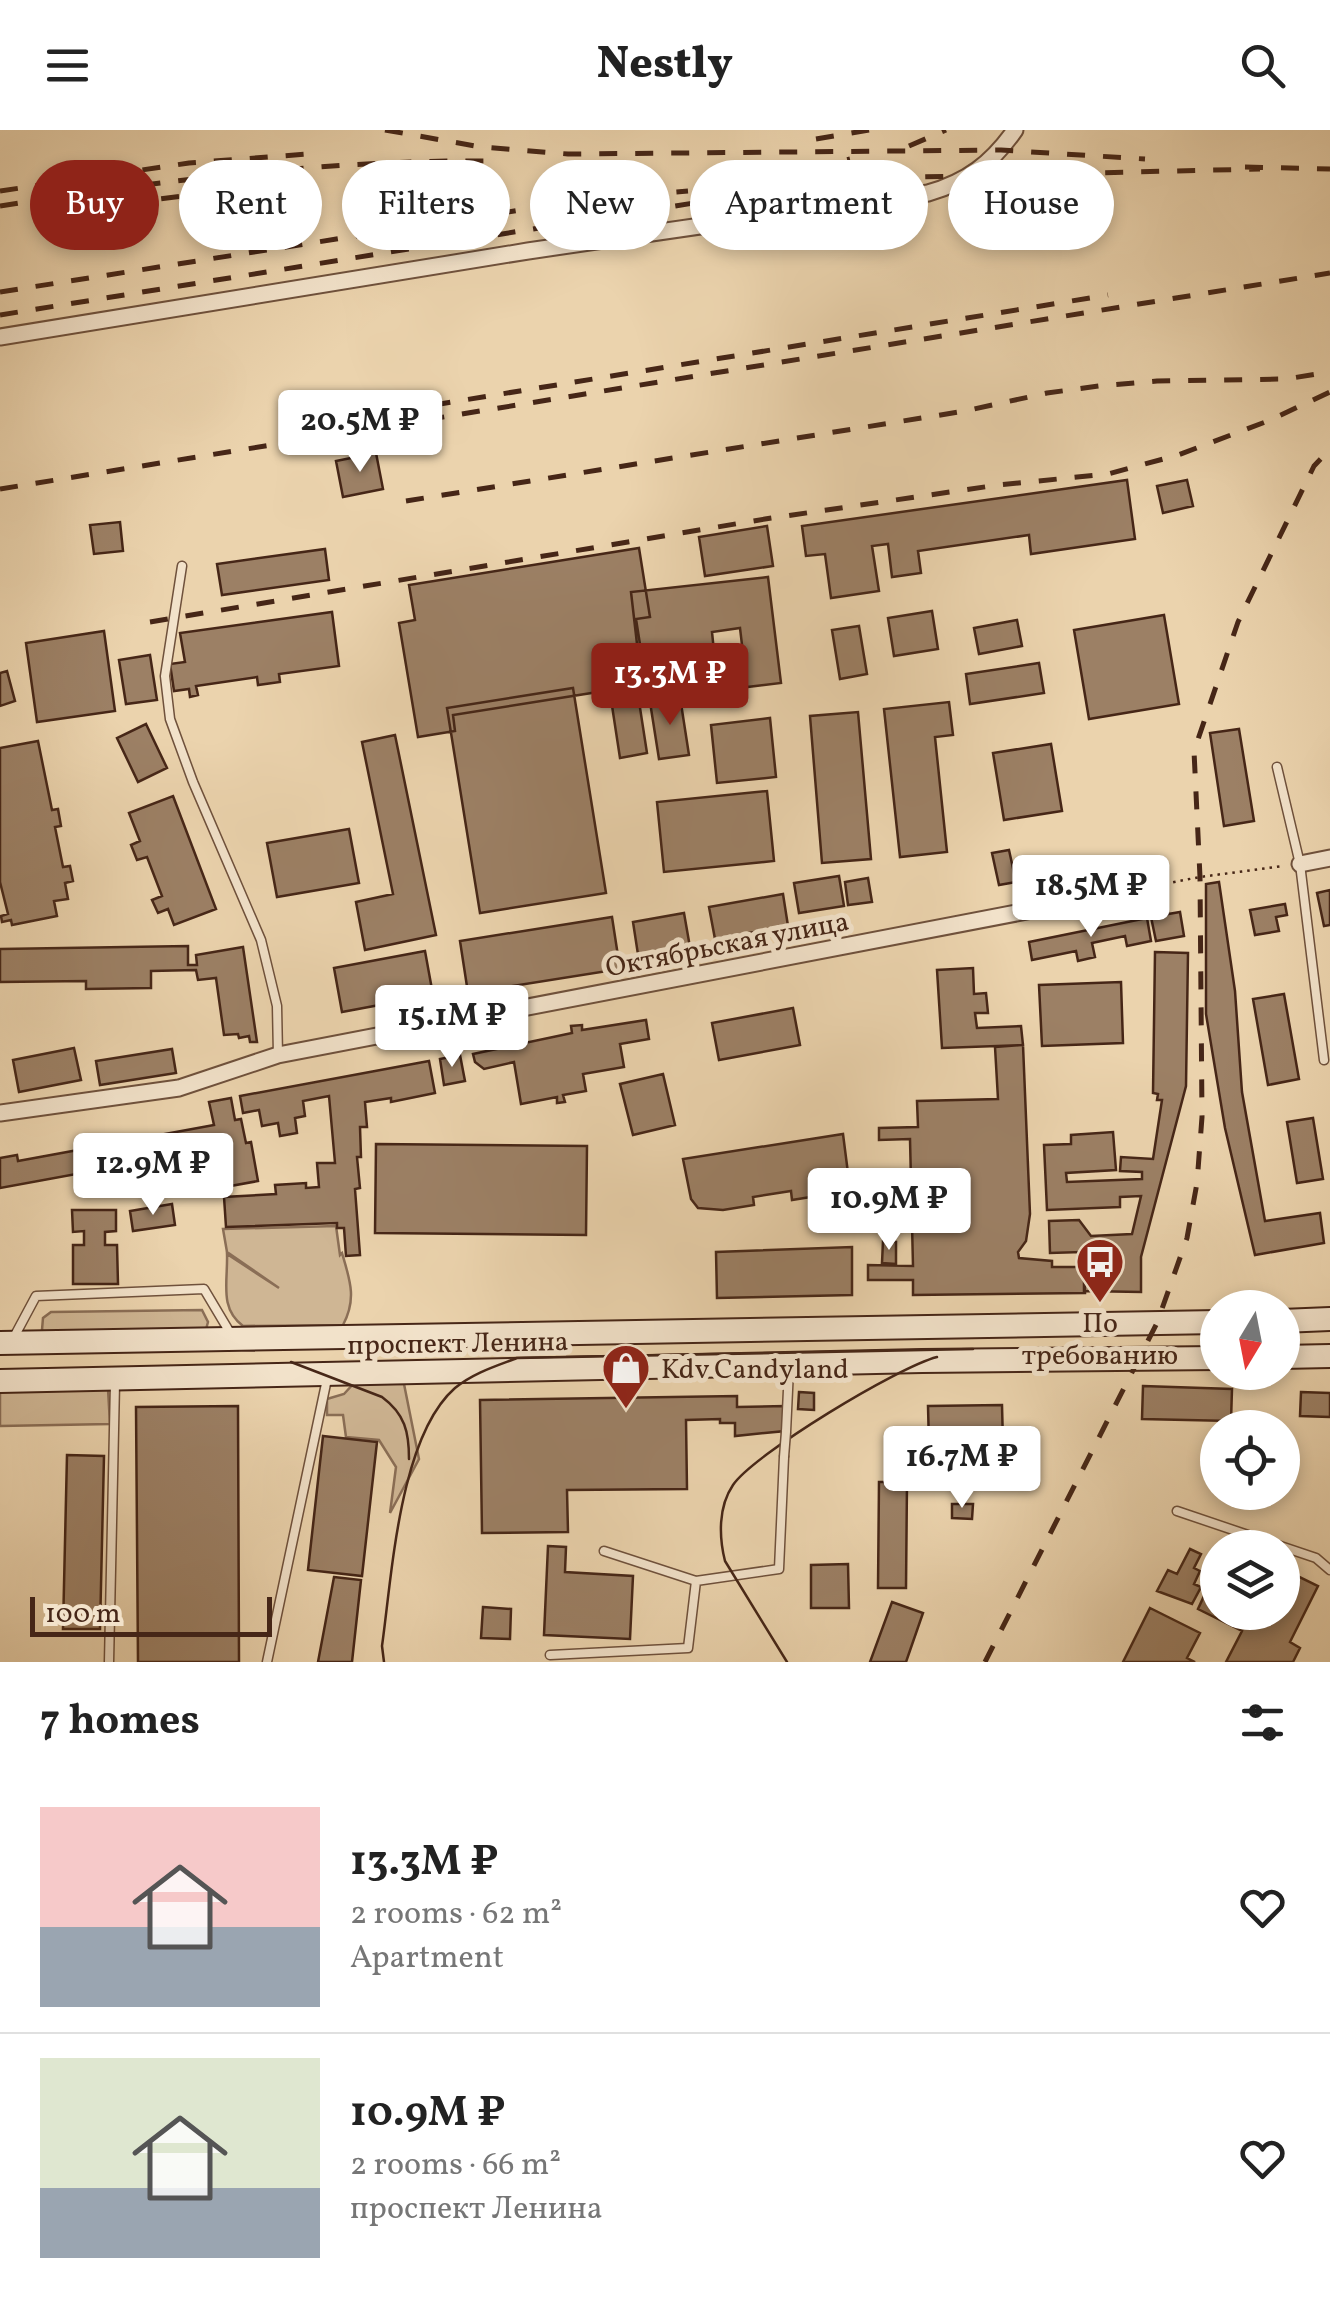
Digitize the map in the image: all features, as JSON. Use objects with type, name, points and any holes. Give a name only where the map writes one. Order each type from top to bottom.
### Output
[{"type":"main road","points":[[1300,1320],[1330,1320]]},
{"type":"main road","name":"проспект Ленина","points":[[5,1343],[1200,1322]]},
{"type":"main road","points":[[1300,1356],[1330,1356]]},
{"type":"main road","name":"проспект Ленина","points":[[0,1381],[1200,1358]]},
{"type":"street","points":[[0,337],[528,251],[928,194],[972,176],[1001,150],[1015,130]]},
{"type":"street","points":[[1300,864],[1330,858]]},
{"type":"street","name":"Октябрьская улица","points":[[0,1112],[179,1088],[278,1054],[1052,906]]},
{"type":"lane","points":[[182,566],[165,676],[170,720],[261,940],[277,1006],[278,1054]]},
{"type":"lane","points":[[1277,767],[1300,864],[1324,1060]]},
{"type":"lane","points":[[5,1343],[36,1296],[204,1289],[234,1340]]},
{"type":"lane","points":[[604,1551],[696,1581],[778,1570],[789,1364]]},
{"type":"lane","points":[[267,1662],[328,1375]]},
{"type":"lane","points":[[110,1662],[115,1379]]},
{"type":"lane","points":[[1177,1512],[1316,1558],[1330,1570]]},
{"type":"lane","points":[[550,1655],[688,1648],[696,1581]]},
{"type":"path","points":[[1052,906],[1200,877],[1300,864]]},
{"type":"shaded area","points":[[336,1226],[351,1289],[343,1325],[243,1326],[235,1319],[226,1294],[227,1254],[279,1288],[227,1252],[223,1229]]},
{"type":"shaded area","points":[[202,1310],[208,1322],[205,1333],[49,1337],[42,1330],[43,1318],[51,1312]]},
{"type":"shaded area","points":[[355,1382],[404,1384],[419,1459],[390,1513],[396,1467],[379,1440],[346,1437],[343,1415],[327,1415],[327,1399],[344,1394]]},
{"type":"shaded area","points":[[108,1389],[110,1424],[0,1426],[0,1392]]},
{"type":"building","points":[[376,453],[383,489],[343,497],[336,461]]},
{"type":"building","points":[[1127,480],[1135,539],[1031,554],[1029,535],[918,551],[921,573],[892,577],[888,544],[872,546],[879,591],[831,598],[825,554],[806,556],[802,526]]},
{"type":"building","points":[[1187,480],[1193,506],[1163,513],[1157,486]]},
{"type":"building","points":[[120,522],[123,551],[94,554],[90,525]]},
{"type":"building","points":[[767,526],[773,566],[705,576],[699,537]]},
{"type":"building","points":[[639,548],[650,617],[636,619],[648,695],[619,699],[617,689],[453,715],[455,731],[418,737],[399,623],[415,620],[409,585]]},
{"type":"building","points":[[325,549],[329,580],[222,595],[217,564]]},
{"type":"building","points":[[768,577],[781,683],[747,687],[740,628],[712,632],[716,671],[691,674],[689,654],[675,656],[678,683],[642,687],[631,592]]},
{"type":"building","points":[[932,611],[938,649],[894,656],[888,618]]},
{"type":"building","points":[[332,612],[339,666],[279,674],[280,682],[258,685],[257,677],[196,686],[198,695],[190,697],[189,689],[174,691],[170,664],[185,662],[180,633]]},
{"type":"building","points":[[1164,615],[1179,704],[1089,719],[1074,630]]},
{"type":"building","points":[[1017,620],[1022,646],[979,654],[974,628]]},
{"type":"building","points":[[859,626],[867,674],[840,679],[832,630]]},
{"type":"building","points":[[104,631],[115,711],[37,722],[26,643]]},
{"type":"building","points":[[150,655],[157,700],[126,704],[119,660]]},
{"type":"building","points":[[1039,663],[1044,693],[970,704],[966,674]]},
{"type":"building","points":[[634,669],[647,753],[620,758],[607,673]]},
{"type":"building","points":[[7,671],[15,701],[0,706],[0,673]]},
{"type":"building","points":[[573,688],[606,893],[480,913],[447,708]]},
{"type":"building","points":[[680,697],[689,755],[659,759],[650,702]]},
{"type":"building","points":[[949,702],[953,735],[935,737],[947,852],[900,857],[884,709]]},
{"type":"building","points":[[858,712],[871,859],[822,863],[810,716]]},
{"type":"building","points":[[770,718],[776,777],[717,783],[711,725]]},
{"type":"building","points":[[146,724],[167,768],[138,782],[117,738]]},
{"type":"building","points":[[1239,729],[1254,821],[1224,826],[1210,733]]},
{"type":"building","points":[[395,735],[436,935],[365,950],[356,902],[393,894],[362,742]]},
{"type":"building","points":[[38,741],[52,810],[58,809],[61,826],[55,827],[63,867],[70,866],[73,881],[65,883],[68,899],[54,901],[57,916],[12,925],[11,920],[2,922],[1,916],[8,914],[0,882],[0,748]]},
{"type":"building","points":[[1051,744],[1062,811],[1004,820],[993,753]]},
{"type":"building","points":[[767,791],[774,861],[664,872],[657,802]]},
{"type":"building","points":[[173,796],[216,909],[174,925],[168,909],[158,913],[152,900],[162,896],[147,857],[137,860],[131,845],[140,841],[129,813]]},
{"type":"building","points":[[349,829],[359,883],[277,897],[267,843]]},
{"type":"building","points":[[1009,850],[1016,882],[999,885],[992,853]]},
{"type":"building","points":[[839,876],[844,906],[799,913],[794,883]]},
{"type":"building","points":[[868,878],[872,902],[848,905],[845,882]]},
{"type":"building","points":[[1219,882],[1235,991],[1242,1092],[1265,1221],[1320,1213],[1324,1243],[1255,1255],[1225,1128],[1206,1014],[1206,884]]},
{"type":"building","points":[[1330,890],[1330,925],[1324,926],[1317,893]]},
{"type":"building","points":[[783,894],[788,926],[715,939],[709,907]]},
{"type":"building","points":[[1285,904],[1287,915],[1276,917],[1279,931],[1255,935],[1250,910]]},
{"type":"building","points":[[1180,912],[1184,936],[1156,941],[1151,917]]},
{"type":"building","points":[[684,913],[691,953],[639,961],[633,922]]},
{"type":"building","points":[[612,917],[620,969],[468,993],[460,941]]},
{"type":"building","points":[[1147,918],[1151,941],[1127,946],[1125,936],[1092,943],[1095,957],[1078,961],[1076,951],[1032,960],[1029,942]]},
{"type":"building","points":[[188,946],[188,965],[197,965],[196,955],[243,947],[257,1042],[250,1042],[249,1036],[224,1035],[216,978],[198,980],[196,970],[151,971],[151,988],[86,989],[86,981],[0,982],[0,949]]},
{"type":"building","points":[[425,951],[433,995],[342,1012],[334,968]]},
{"type":"building","points":[[1155,952],[1188,953],[1186,1086],[1141,1257],[1141,1292],[1084,1291],[1084,1271],[1120,1270],[1121,1254],[1050,1253],[1049,1221],[1079,1220],[1091,1236],[1132,1234],[1141,1196],[1120,1197],[1120,1207],[1047,1210],[1044,1145],[1071,1144],[1071,1135],[1113,1132],[1116,1170],[1066,1173],[1067,1182],[1142,1179],[1142,1172],[1120,1171],[1121,1157],[1153,1159],[1162,1100],[1157,1100],[1158,1094],[1153,1093]]},
{"type":"building","points":[[973,968],[974,994],[986,993],[988,1013],[975,1013],[977,1028],[1021,1026],[1023,1045],[942,1048],[937,970]]},
{"type":"building","points":[[1121,982],[1123,1043],[1042,1046],[1039,985]]},
{"type":"building","points":[[1284,994],[1299,1079],[1268,1085],[1253,999]]},
{"type":"building","points":[[793,1008],[800,1045],[719,1060],[712,1023]]},
{"type":"building","points":[[646,1020],[649,1039],[620,1044],[624,1067],[583,1074],[586,1091],[563,1095],[565,1102],[557,1103],[557,1097],[521,1104],[514,1062],[484,1069],[475,1062],[473,1054],[572,1033],[571,1026],[582,1025],[582,1030]]},
{"type":"building","points":[[1023,1045],[1030,1214],[1019,1258],[1052,1261],[1052,1267],[1084,1267],[1085,1293],[913,1295],[913,1280],[868,1280],[868,1265],[913,1266],[910,1139],[879,1140],[879,1128],[918,1127],[917,1101],[998,1099],[995,1047]]},
{"type":"building","points":[[74,1048],[81,1080],[19,1092],[13,1060]]},
{"type":"building","points":[[172,1049],[176,1073],[100,1085],[96,1061]]},
{"type":"building","points":[[460,1055],[465,1081],[444,1085],[440,1059]]},
{"type":"building","points":[[429,1061],[435,1093],[391,1102],[391,1098],[365,1102],[367,1127],[360,1127],[361,1157],[357,1157],[360,1188],[355,1189],[360,1255],[346,1256],[344,1228],[337,1228],[337,1223],[226,1227],[224,1197],[276,1194],[275,1185],[306,1183],[306,1188],[319,1187],[317,1163],[335,1163],[329,1096],[303,1101],[305,1116],[295,1118],[297,1133],[280,1136],[278,1123],[262,1126],[259,1110],[243,1113],[240,1096]]},
{"type":"building","points":[[663,1074],[675,1125],[633,1135],[620,1084]]},
{"type":"building","points":[[231,1098],[235,1120],[241,1119],[246,1143],[251,1142],[258,1181],[225,1187],[218,1148],[0,1188],[0,1158],[17,1155],[18,1161],[214,1125],[209,1102]]},
{"type":"building","points":[[1313,1118],[1323,1179],[1297,1183],[1287,1122]]},
{"type":"building","points":[[843,1134],[849,1181],[821,1185],[823,1195],[792,1200],[791,1191],[753,1197],[754,1205],[723,1210],[698,1208],[691,1199],[683,1159]]},
{"type":"building","points":[[376,1144],[587,1146],[586,1235],[375,1233]]},
{"type":"building","points":[[172,1204],[175,1225],[133,1231],[130,1211]]},
{"type":"building","points":[[72,1210],[116,1210],[116,1231],[105,1232],[105,1245],[117,1245],[118,1284],[73,1284],[73,1245],[84,1245],[84,1231],[73,1232]]},
{"type":"building","points":[[883,1241],[896,1242],[896,1264],[882,1263]]},
{"type":"building","points":[[852,1247],[852,1295],[717,1298],[716,1252]]},
{"type":"building","points":[[1143,1386],[1232,1390],[1231,1410],[1200,1410],[1200,1420],[1142,1419]]},
{"type":"building","points":[[799,1392],[814,1393],[814,1410],[798,1409]]},
{"type":"building","points":[[1301,1392],[1330,1393],[1330,1417],[1300,1416]]},
{"type":"building","points":[[737,1396],[737,1407],[785,1406],[785,1431],[735,1436],[735,1423],[720,1423],[720,1419],[686,1420],[687,1489],[567,1490],[568,1532],[482,1533],[480,1400]]},
{"type":"building","points":[[1002,1405],[1004,1482],[930,1484],[928,1406]]},
{"type":"building","points":[[238,1406],[239,1662],[138,1662],[136,1407]]},
{"type":"building","points":[[323,1436],[377,1442],[362,1576],[308,1570]]},
{"type":"building","points":[[67,1455],[104,1456],[100,1629],[63,1629]]},
{"type":"building","points":[[879,1482],[907,1482],[906,1588],[878,1588]]},
{"type":"building","points":[[952,1504],[973,1504],[972,1519],[952,1518]]},
{"type":"building","points":[[548,1546],[566,1547],[565,1572],[633,1576],[630,1639],[544,1635]]},
{"type":"building","points":[[1190,1549],[1200,1554],[1194,1568],[1200,1571],[1194,1584],[1200,1589],[1192,1604],[1157,1591],[1168,1570],[1177,1574]]},
{"type":"building","points":[[848,1564],[849,1608],[811,1608],[811,1565]]},
{"type":"building","points":[[334,1577],[361,1580],[352,1662],[318,1662]]},
{"type":"building","points":[[1300,1577],[1318,1586],[1300,1622]]},
{"type":"building","points":[[892,1602],[923,1613],[906,1662],[870,1662]]},
{"type":"building","points":[[483,1607],[511,1609],[510,1639],[481,1638]]},
{"type":"building","points":[[1150,1608],[1200,1633],[1187,1658],[1195,1662],[1123,1662]]},
{"type":"building","points":[[1296,1630],[1290,1642],[1300,1648],[1293,1662],[1226,1662],[1242,1631]]},
{"type":"tram line","points":[[384,1662],[382,1646],[395,1547],[410,1473],[436,1410],[455,1388],[477,1374],[517,1358],[973,1349]]},
{"type":"tram line","points":[[787,1662],[725,1561],[721,1522],[728,1494],[746,1471],[768,1453],[828,1413],[937,1357]]},
{"type":"tram line","points":[[291,1362],[382,1397],[404,1424],[409,1459]]},
{"type":"railway","points":[[385,130],[481,147],[568,154],[1001,150],[1145,159]]},
{"type":"railway","points":[[816,139],[869,130]]},
{"type":"railway","points":[[909,146],[946,130]]},
{"type":"railway","points":[[0,191],[189,163],[321,153]]},
{"type":"railway","points":[[846,160],[850,159]]},
{"type":"railway","points":[[0,206],[249,173],[342,166]]},
{"type":"railway","points":[[1245,167],[1330,169]]},
{"type":"railway","points":[[0,315],[793,187],[876,178],[1260,169]]},
{"type":"railway","points":[[0,292],[597,198],[688,191]]},
{"type":"railway","points":[[159,199],[179,197]]},
{"type":"railway","points":[[0,489],[1330,273]]},
{"type":"railway","points":[[397,411],[1108,295]]},
{"type":"railway","points":[[406,501],[965,411],[1047,393],[1157,381],[1286,379],[1330,372]]},
{"type":"railway","points":[[150,622],[765,519],[998,485],[1108,474],[1178,455],[1268,421],[1330,392]]},
{"type":"railway","points":[[985,1662],[1157,1323],[1187,1238],[1197,1183],[1202,1117],[1200,877],[1194,751],[1238,622],[1314,466],[1330,449]]},
{"type":"place","name":"По требованию","points":[[1100,1304]]},
{"type":"place","name":"Kdv Candyland","points":[[626,1410]]}]
